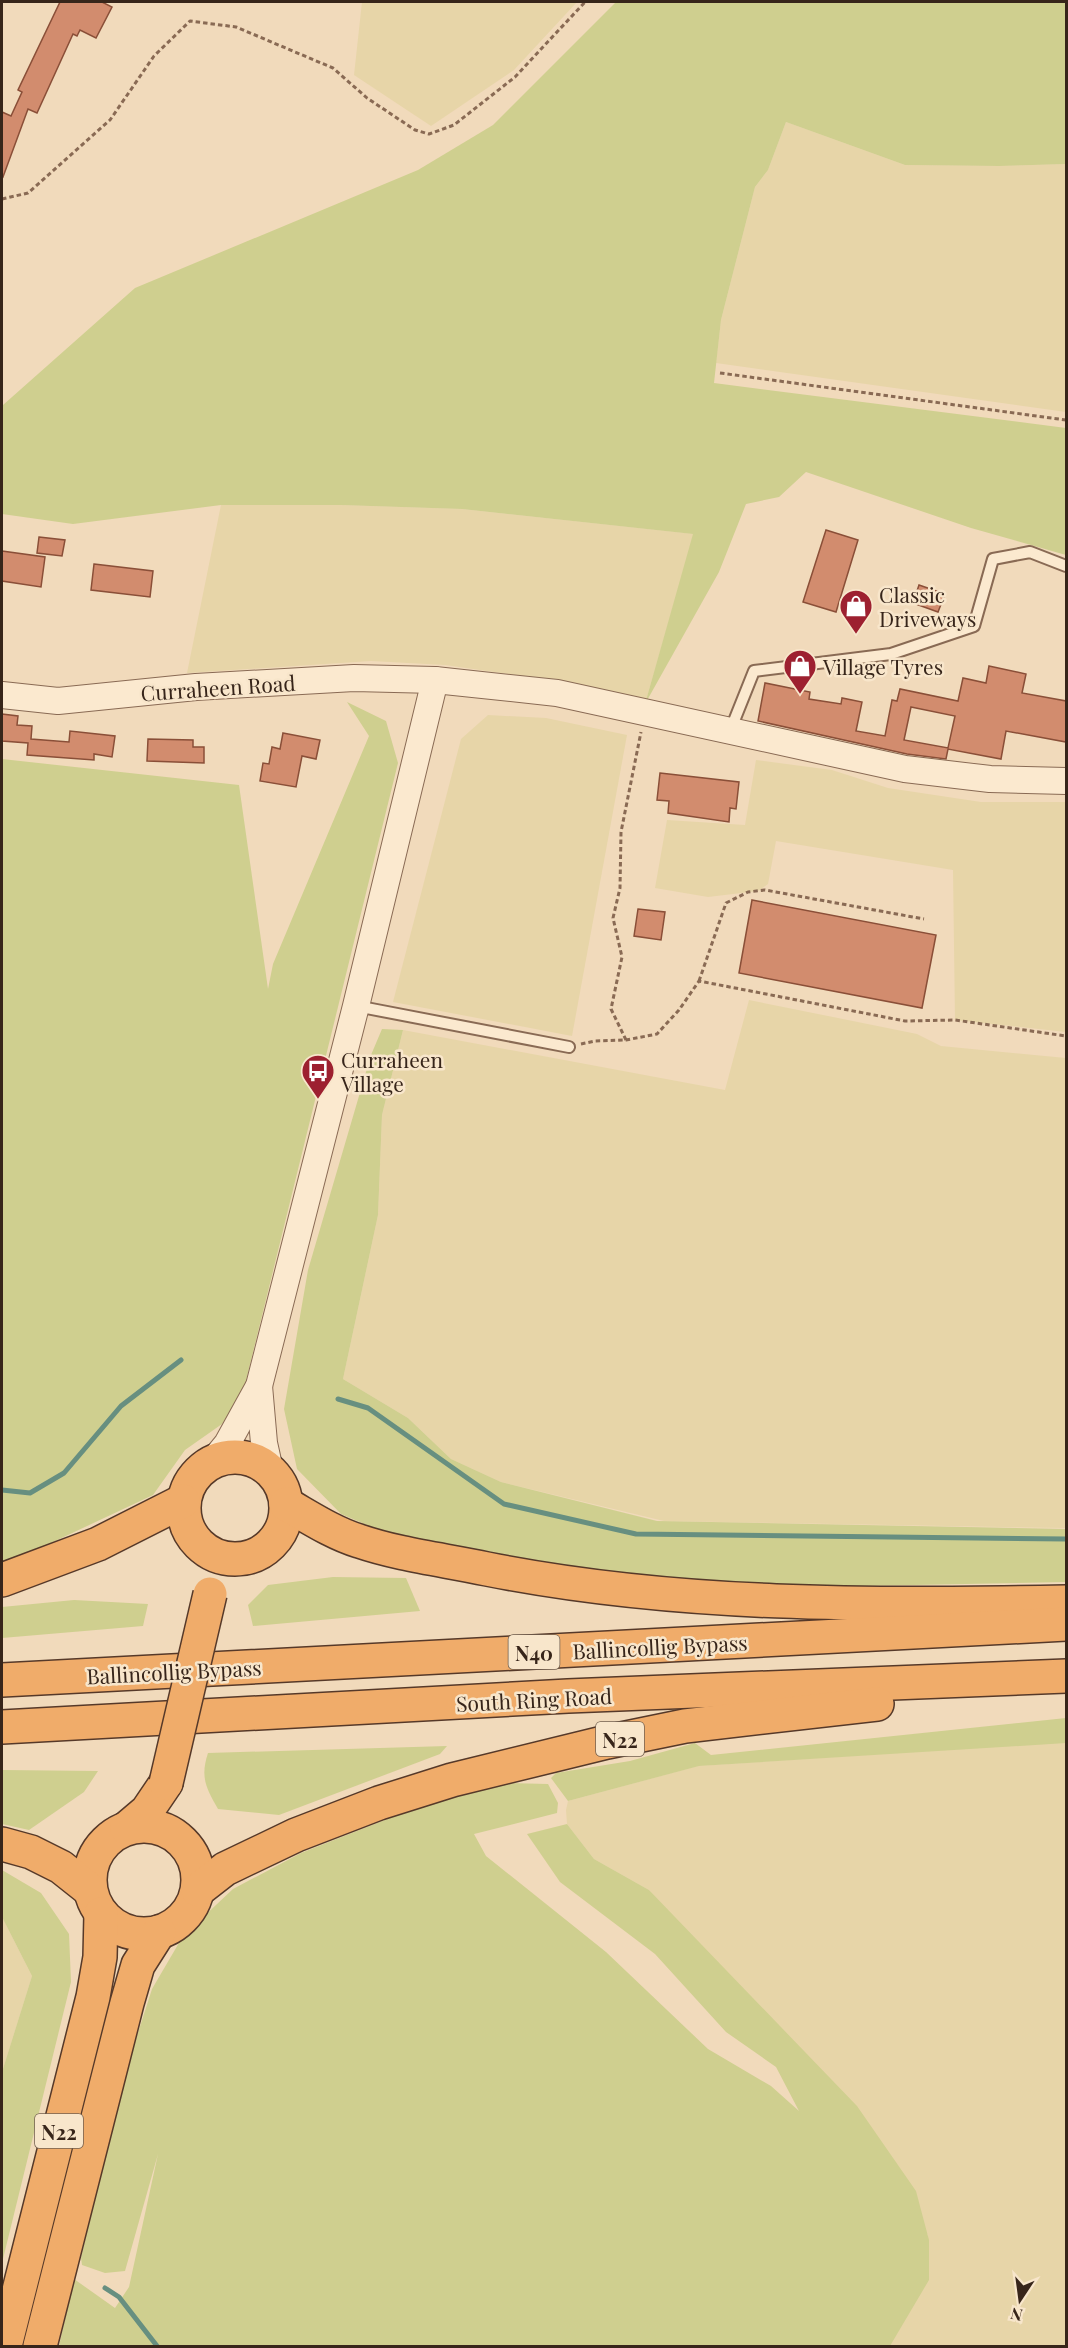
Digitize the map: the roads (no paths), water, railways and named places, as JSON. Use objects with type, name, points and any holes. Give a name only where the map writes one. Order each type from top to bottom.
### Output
[{"type":"highway","points":[[2,1580],[98,1544],[183,1500],[189,1484],[199,1471],[213,1461],[227,1457],[243,1457],[257,1461],[270,1470],[278,1480],[286,1504],[342,1534],[376,1546],[565,1584],[620,1591],[788,1603],[1066,1602]]},
{"type":"highway","name":"N22","points":[[171,1833],[166,1814],[166,1783],[210,1594],[207,1568],[187,1528],[183,1515],[183,1500]]},
{"type":"highway","name":"N22","points":[[210,1594],[227,1570],[241,1559],[262,1550],[279,1534],[285,1519],[286,1504]]},
{"type":"highway","points":[[195,1540],[208,1552],[224,1558],[241,1559]]},
{"type":"highway","name":"Ballincollig Bypass","points":[[2,1680],[1066,1624]]},
{"type":"highway","name":"South Ring Road","points":[[2,1727],[568,1696],[1066,1676]]},
{"type":"highway","name":"N22","points":[[40,2346],[138,1965],[159,1932],[184,1917],[193,1904],[198,1890],[225,1869],[296,1835],[416,1791],[526,1761],[685,1726],[1066,1682]]},
{"type":"highway","name":"N22","points":[[5,2346],[93,1997],[100,1957],[96,1902],[89,1874],[93,1859],[101,1845],[113,1835],[127,1828],[147,1810],[166,1783]]},
{"type":"highway","points":[[127,1828],[150,1826],[171,1833],[184,1843],[194,1857],[198,1873],[198,1890]]},
{"type":"highway","points":[[2,1844],[31,1852],[62,1867],[96,1902],[113,1925],[127,1932],[143,1934],[159,1932]]},
{"type":"street","name":"Curraheen Road","points":[[2,695],[58,700],[196,687],[354,678],[435,680],[557,693],[905,769],[990,779],[1066,781]]},
{"type":"street","points":[[213,1461],[226,1444],[259,1386],[356,1006],[435,680]]},
{"type":"street","points":[[259,1386],[264,1443],[270,1470]]},
{"type":"lane","points":[[730,731],[754,671],[891,654],[974,626],[993,559],[1030,552],[1066,566]]},
{"type":"lane","points":[[356,1006],[569,1047]]},
{"type":"waterway","points":[[2,1490],[30,1493],[64,1473],[121,1406],[181,1360]]},
{"type":"waterway","points":[[338,1399],[368,1408],[504,1504],[636,1534],[1066,1539]]},
{"type":"waterway","points":[[105,2288],[119,2297],[157,2346]]},
{"type":"place","name":"Classic Driveways","points":[[856,635]]},
{"type":"place","name":"Village Tyres","points":[[800,695]]},
{"type":"place","name":"Curraheen Village","points":[[318,1100]]}]
